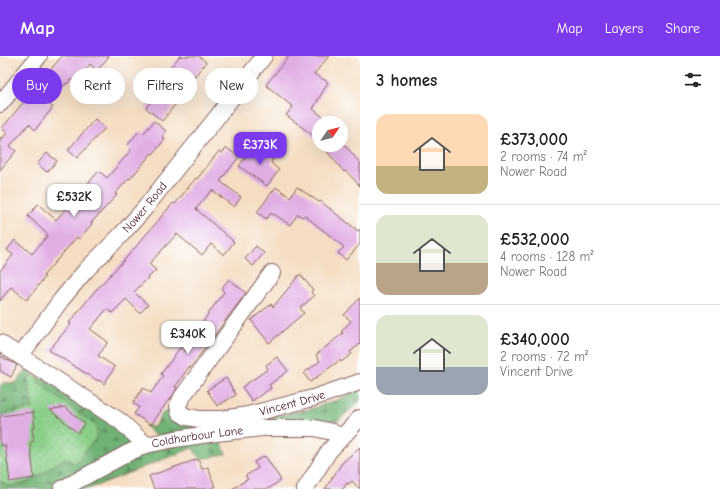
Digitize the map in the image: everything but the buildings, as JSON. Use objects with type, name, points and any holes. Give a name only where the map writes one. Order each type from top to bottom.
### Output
[{"type":"street","points":[[0,104],[39,56]]},
{"type":"street","name":"Nower Road","points":[[21,355],[61,300],[86,270],[121,235],[145,208],[264,56]]},
{"type":"street","name":"Vincent Drive","points":[[272,273],[182,397],[178,405],[179,412],[187,418],[199,419],[222,419],[248,415],[313,398],[360,382]]},
{"type":"street","points":[[0,343],[21,355],[120,421],[146,445]]},
{"type":"street","points":[[305,489],[329,451],[360,418]]},
{"type":"street","name":"Coldharbour Lane","points":[[62,489],[128,453],[146,445],[175,439],[262,428],[315,428],[332,432],[341,437]]},
{"type":"green space","points":[[27,370],[32,374],[28,381],[33,408],[0,415],[0,386],[3,383],[16,383]]},
{"type":"green space","points":[[32,374],[37,377],[39,383],[97,427],[96,438],[75,463],[65,458],[27,483],[10,486],[0,481],[0,415],[33,408],[28,381]]},
{"type":"green space","points":[[37,377],[48,380],[130,438],[128,445],[79,475],[52,489],[0,489],[0,481],[10,486],[27,483],[39,383]]},
{"type":"green space","points":[[360,390],[360,401],[338,421],[284,423],[170,435],[154,435],[145,426],[147,425],[153,428],[162,414],[173,408],[236,424],[311,409]]},
{"type":"green space","points":[[220,439],[226,454],[201,459],[192,448],[88,489],[68,489],[149,449]]}]
